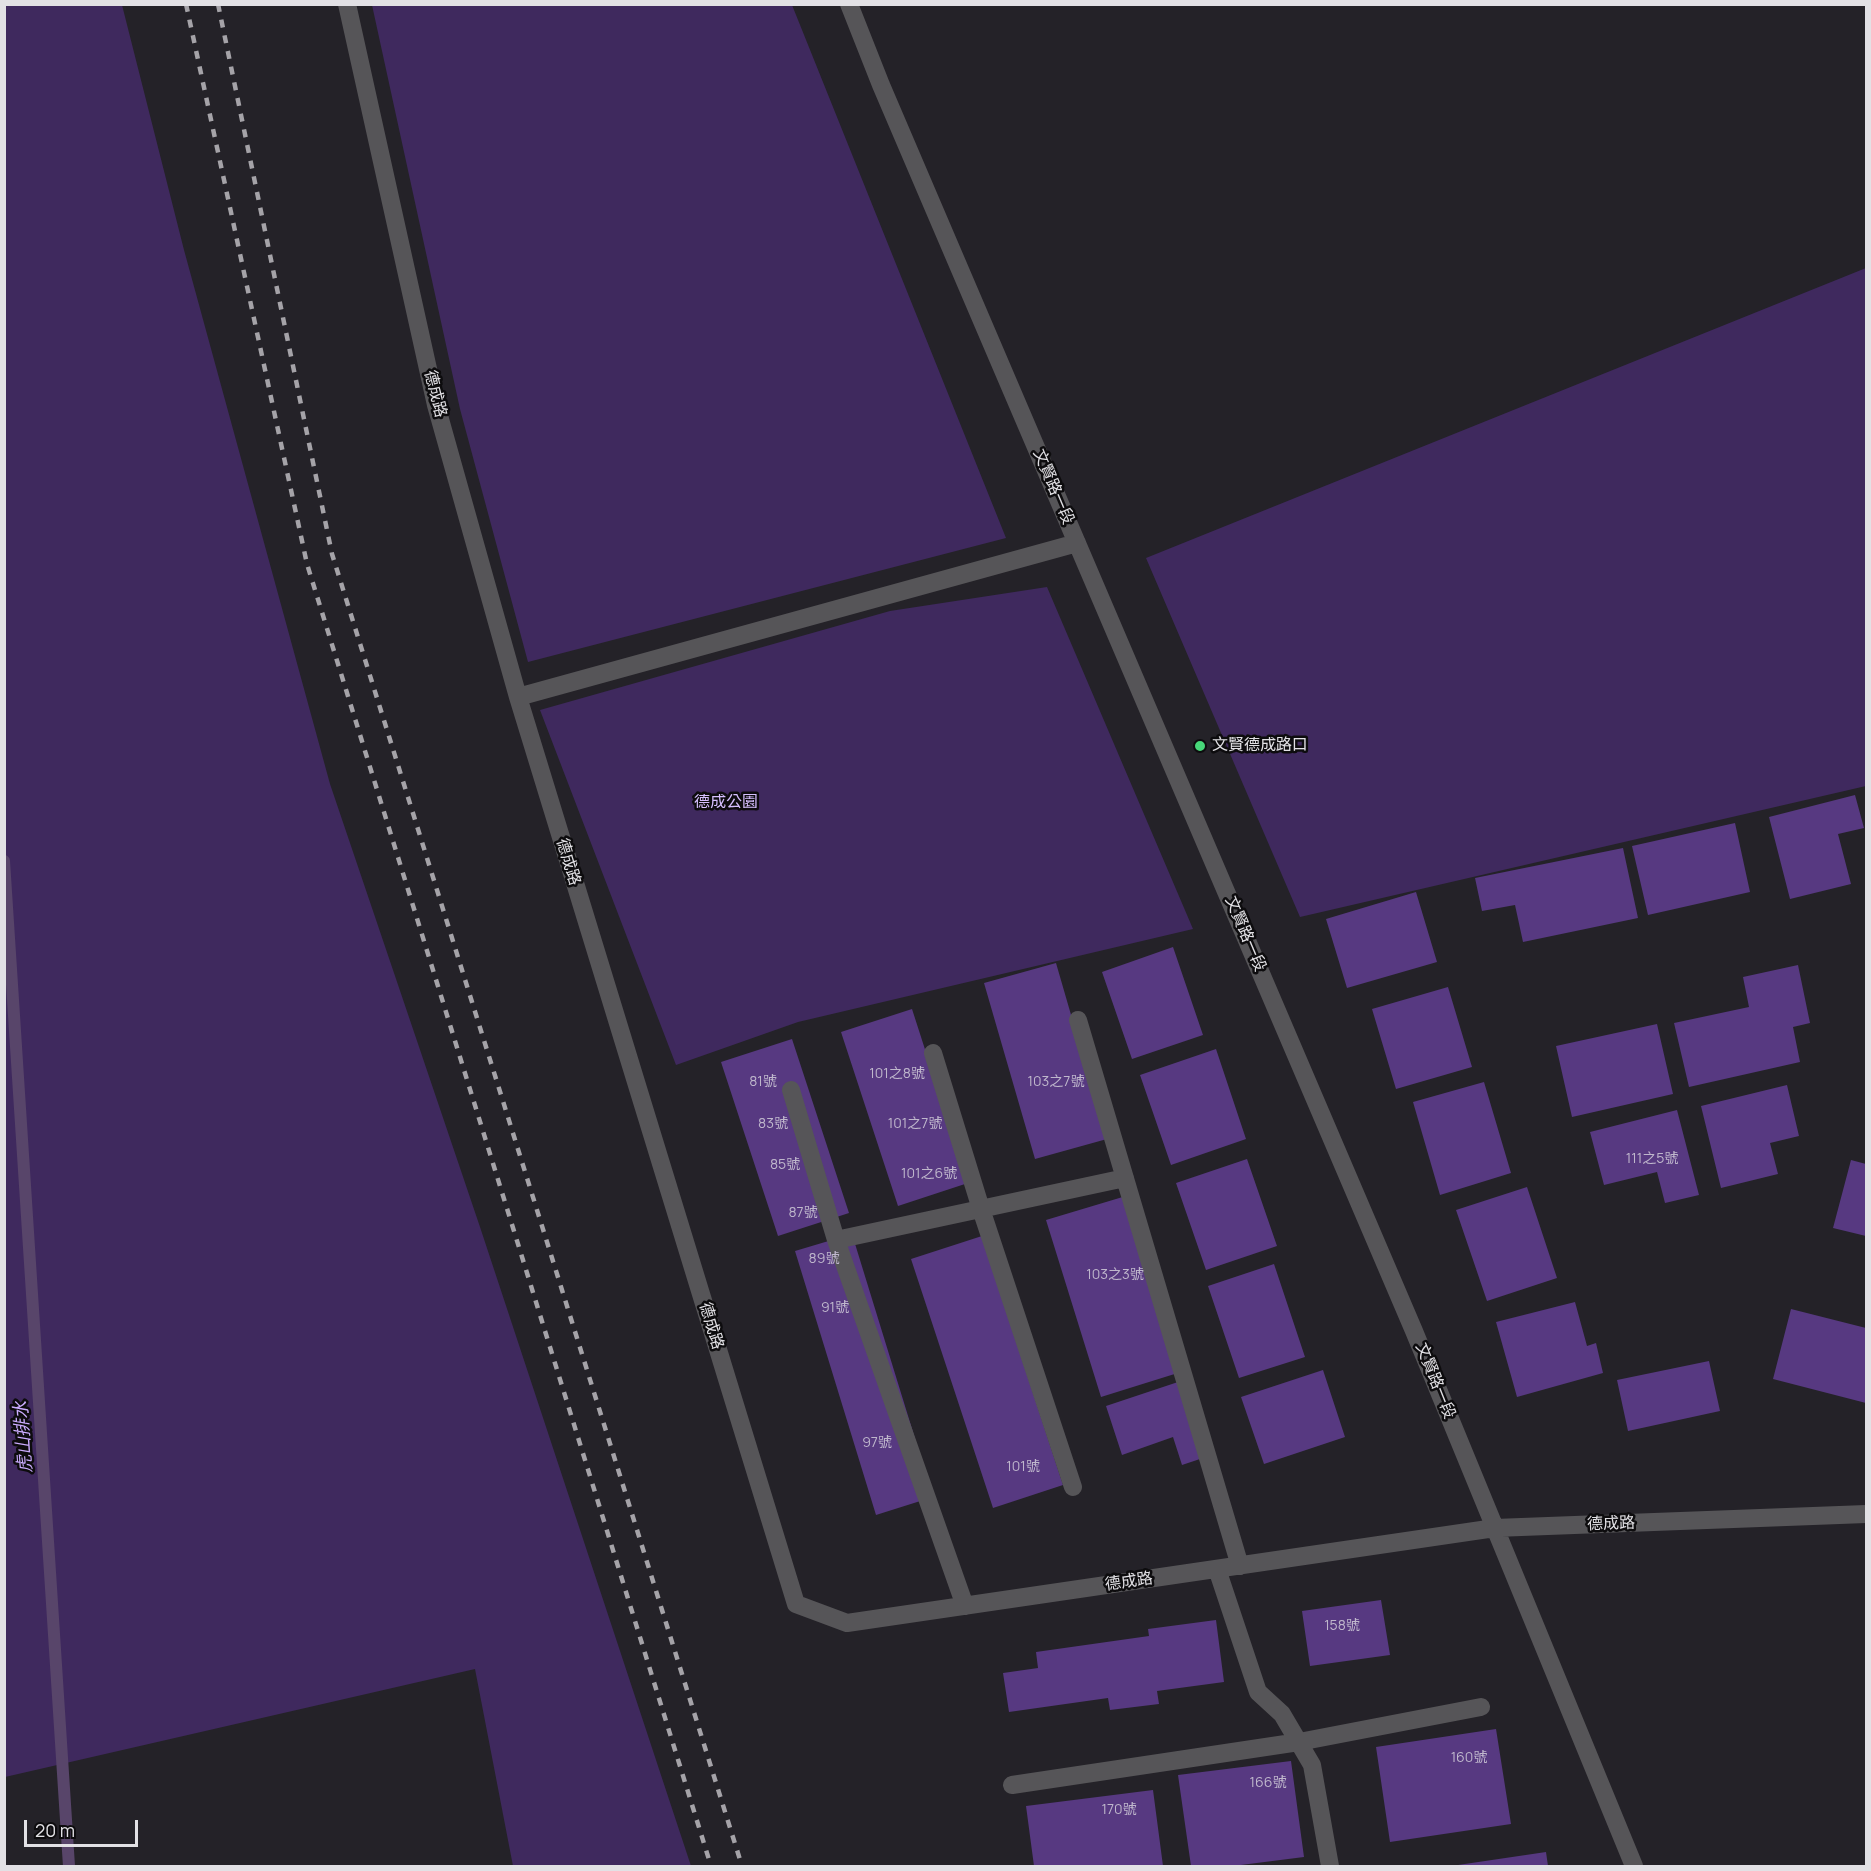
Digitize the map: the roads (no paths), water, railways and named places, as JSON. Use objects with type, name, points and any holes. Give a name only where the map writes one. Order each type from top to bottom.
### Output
[{"type":"street","name":"德成路","points":[[347,4],[436,405],[518,697],[796,1604],[847,1623],[1495,1528],[1866,1514]]},
{"type":"street","name":"文賢路一段","points":[[849,4],[881,85],[1414,1331],[1634,1866]]},
{"type":"street","points":[[518,697],[1077,543]]},
{"type":"street","points":[[1078,1020],[1240,1566]]},
{"type":"street","points":[[933,1053],[981,1209],[1073,1487]]},
{"type":"street","points":[[791,1090],[836,1240],[964,1606]]},
{"type":"street","points":[[836,1240],[1125,1178]]},
{"type":"street","points":[[1217,1569],[1258,1692],[1282,1714],[1312,1765],[1330,1866]]},
{"type":"street","points":[[1012,1785],[1299,1742],[1481,1707]]},
{"type":"waterway","name":"虎山排水","points":[[4,861],[69,1866]]},
{"type":"railway","points":[[186,4],[307,564],[711,1866]]},
{"type":"railway","points":[[218,4],[332,554],[742,1866]]},
{"type":"place","name":"文賢德成路口","points":[[1200,746]]},
{"type":"park label","name":"德成公園","points":[[726,803]]}]
